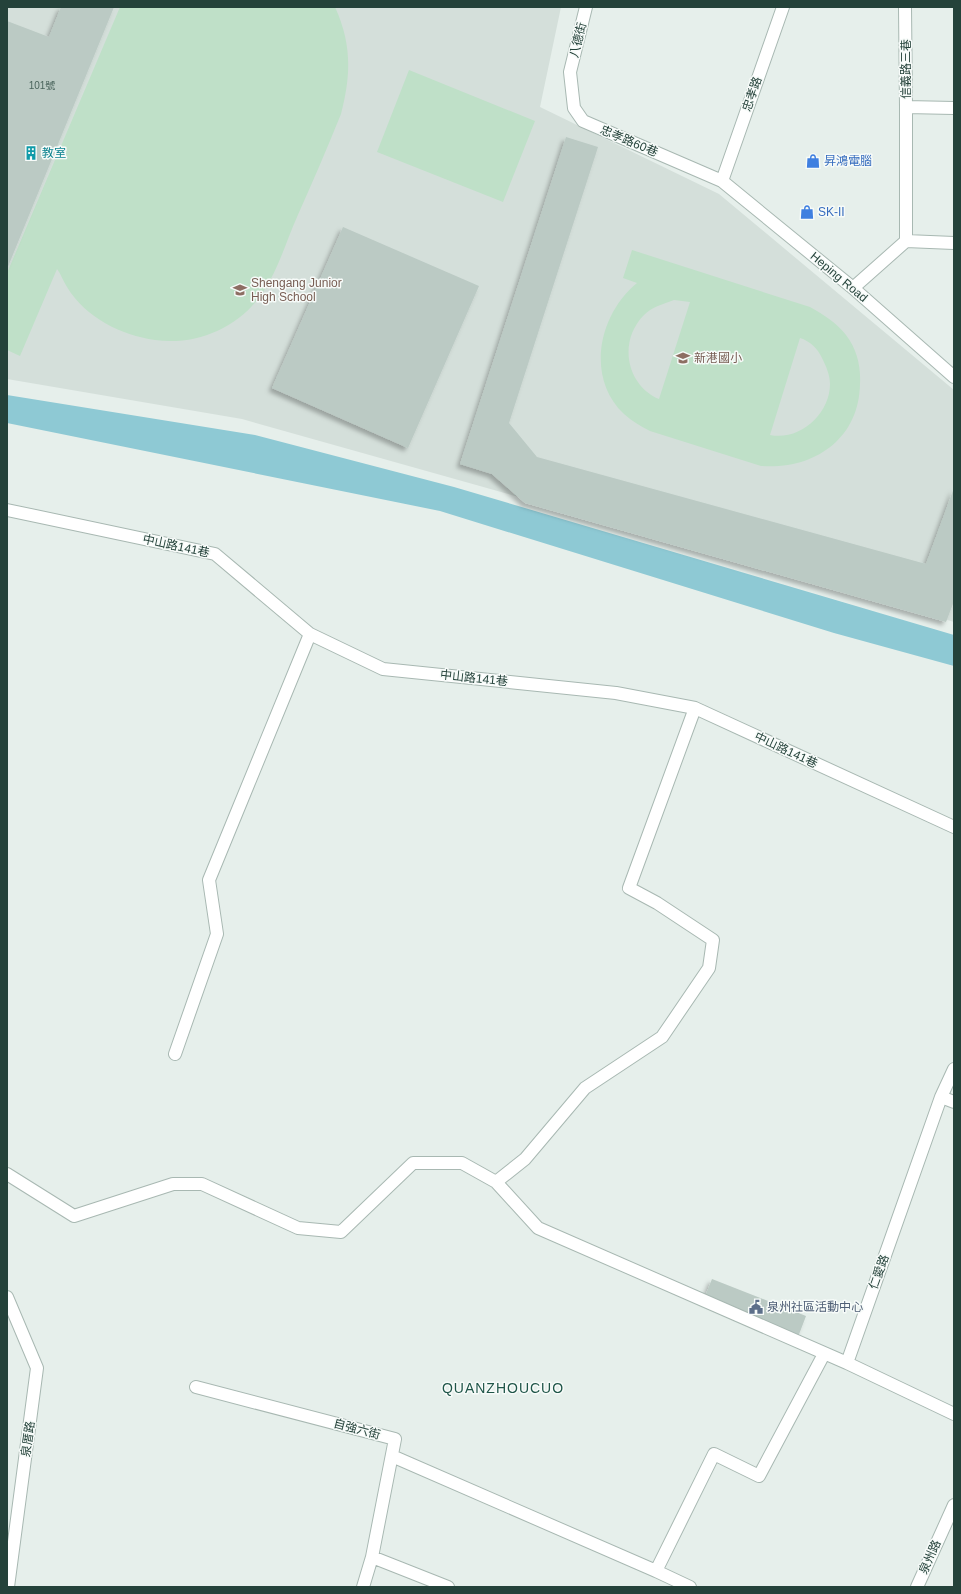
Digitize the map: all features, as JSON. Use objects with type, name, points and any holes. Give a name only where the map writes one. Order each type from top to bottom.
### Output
[{"type":"street","name":"八德街","points":[[570,72],[586,7]]},
{"type":"street","name":"忠孝路","points":[[722,181],[783,7]]},
{"type":"street","name":"信義路三巷","points":[[905,7],[906,107],[954,108]]},
{"type":"street","name":"忠孝路60巷","points":[[570,72],[574,108],[583,121],[722,181]]},
{"type":"street","points":[[906,107],[906,241]]},
{"type":"street","name":"Heping Road","points":[[722,181],[853,288],[954,377]]},
{"type":"street","points":[[853,288],[906,241],[954,243]]},
{"type":"street","name":"中山路141巷","points":[[7,510],[215,554],[310,634],[383,668],[616,693],[695,708],[954,827]]},
{"type":"street","points":[[175,1054],[217,934],[209,880],[310,634]]},
{"type":"street","points":[[496,1182],[525,1158],[586,1088],[662,1037],[709,968],[713,940],[657,903],[628,888],[695,708]]},
{"type":"street","name":"仁愛路","points":[[846,1363],[941,1097],[954,1069]]},
{"type":"street","points":[[941,1097],[954,1102]]},
{"type":"street","points":[[7,1174],[74,1216],[173,1184],[202,1184],[298,1228],[341,1232],[413,1163],[462,1163],[496,1182],[538,1228],[846,1363],[954,1414]]},
{"type":"street","name":"泉厝路","points":[[7,1297],[37,1368],[8,1587]]},
{"type":"street","points":[[656,1571],[714,1454],[758,1476],[824,1354]]},
{"type":"street","name":"自強六街","points":[[196,1387],[395,1439],[372,1557],[363,1587]]},
{"type":"street","points":[[392,1456],[690,1587]]},
{"type":"street","name":"泉州路","points":[[917,1587],[954,1505]]},
{"type":"street","points":[[372,1557],[448,1587]]},
{"type":"shaded area","points":[[7,7],[561,7],[540,107],[719,194],[954,390],[954,622],[887,601],[242,419],[7,379]]},
{"type":"green space","points":[[120,7],[335,7],[345,34],[348,60],[347,86],[341,114],[273,275],[263,292],[242,315],[230,324],[202,337],[171,341],[142,338],[105,323],[84,308],[66,285],[57,269],[20,356],[7,350],[7,273]]},
{"type":"green space","points":[[409,70],[535,121],[503,202],[377,152]]},
{"type":"green space","points":[[632,250],[810,307],[830,320],[839,327],[850,340],[858,358],[860,371],[858,404],[851,421],[842,436],[830,448],[815,457],[798,463],[780,466],[761,466],[650,431],[633,421],[624,414],[612,399],[604,382],[601,364],[602,346],[606,328],[613,311],[624,296],[637,283],[623,278]],"holes":[[[674,300],[690,302],[659,399],[639,384],[629,362],[629,349],[631,337],[636,326],[644,315],[654,308]],[[800,338],[813,346],[822,358],[829,377],[829,395],[819,415],[811,423],[792,434],[781,436],[770,435]]]},
{"type":"water","points":[[7,395],[255,435],[454,487],[954,635],[954,666],[834,633],[440,511],[7,423]]},
{"type":"building","name":"教室","points":[[61,7],[114,7],[7,269],[7,21],[49,37]]},
{"type":"building","points":[[566,137],[598,147],[509,423],[537,457],[926,564],[954,488],[954,601],[946,622],[525,503],[492,474],[460,464]]},
{"type":"building","points":[[343,227],[479,286],[408,448],[272,388]]},
{"type":"building","name":"泉州社區活動中心","points":[[712,1279],[806,1316],[798,1337],[704,1299]]},
{"type":"place","name":"教室","points":[[31,153]]},
{"type":"place","name":"昇鴻電腦","points":[[813,161]]},
{"type":"place","name":"SK-II","points":[[807,212]]},
{"type":"place","name":"Shengang Junior High School","points":[[240,290]]},
{"type":"place","name":"新港國小","points":[[683,358]]},
{"type":"place","name":"泉州社區活動中心","points":[[756,1307]]},
{"type":"district","name":"QUANZHOUCUO","points":[[503,1388]]}]
